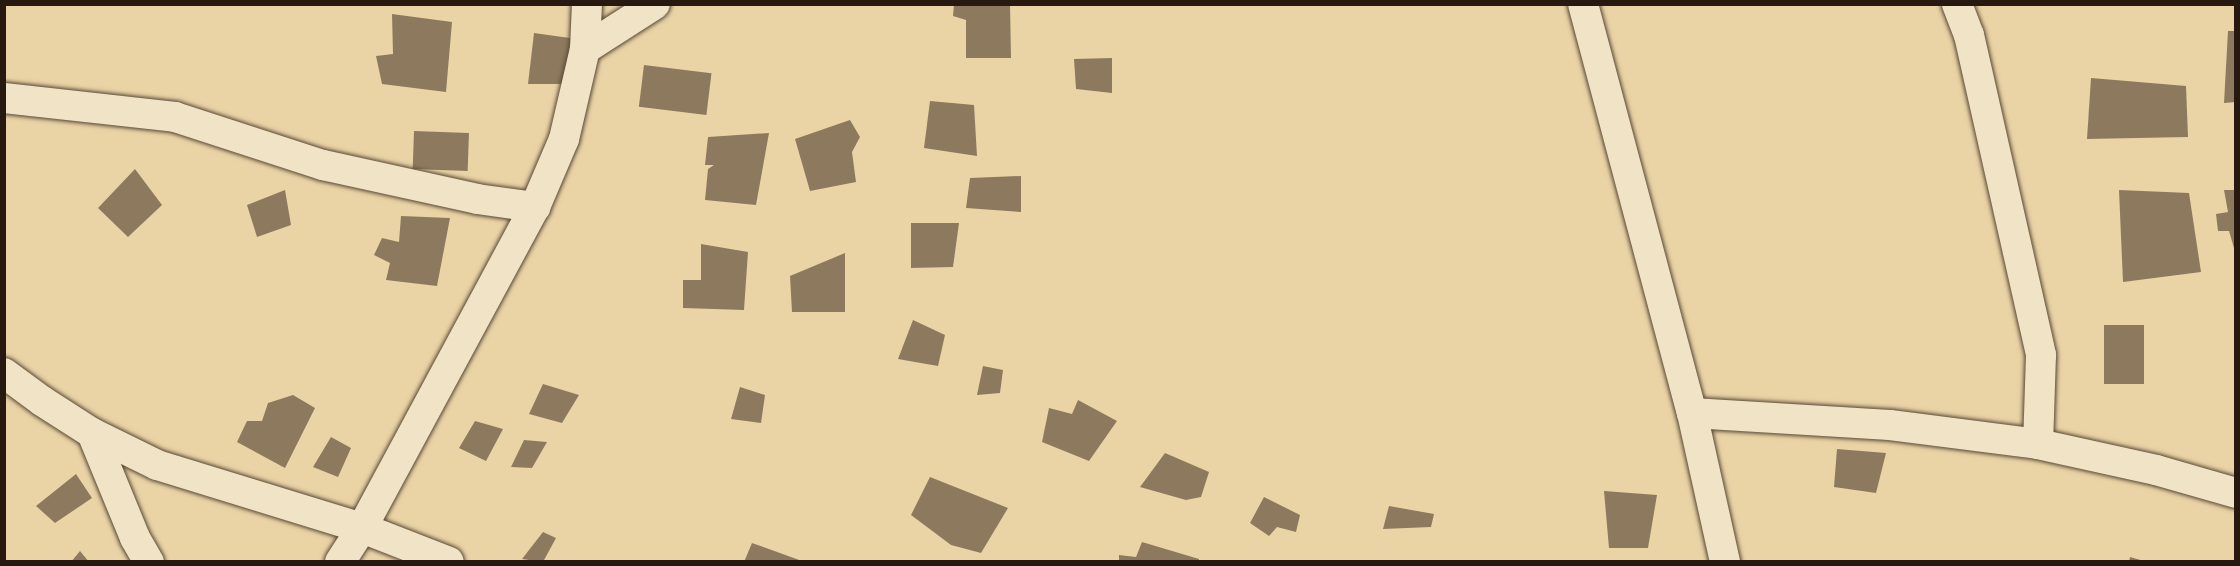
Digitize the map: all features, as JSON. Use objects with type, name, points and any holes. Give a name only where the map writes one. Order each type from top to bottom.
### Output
[{"type":"street","points":[[340,561],[362,528],[535,207],[564,138],[585,49],[587,4]]},
{"type":"street","points":[[585,49],[655,4]]},
{"type":"street","points":[[1583,4],[1692,413],[1725,561]]},
{"type":"street","points":[[1957,4],[1968,35],[2041,355],[2038,444]]},
{"type":"street","points":[[4,98],[175,117],[323,165],[477,199],[535,207]]},
{"type":"street","points":[[4,374],[42,402],[92,433],[157,465],[362,528],[449,561]]},
{"type":"street","points":[[1692,413],[1890,425],[2038,444],[2156,470],[2235,493]]},
{"type":"street","points":[[92,433],[135,538],[149,561]]},
{"type":"building","points":[[954,4],[1010,4],[1011,58],[966,58],[966,20],[953,16]]},
{"type":"building","points":[[392,14],[452,22],[446,92],[382,84],[376,56],[393,54]]},
{"type":"building","points":[[2228,31],[2236,31],[2236,102],[2224,103]]},
{"type":"building","points":[[534,33],[577,39],[568,84],[528,84]]},
{"type":"building","points":[[1112,58],[1112,93],[1076,89],[1074,59]]},
{"type":"building","points":[[644,65],[711,73],[706,115],[639,107]]},
{"type":"building","points":[[2091,78],[2186,86],[2188,137],[2087,139]]},
{"type":"building","points":[[930,101],[974,105],[977,156],[924,148]]},
{"type":"building","points":[[850,120],[860,137],[852,152],[856,182],[810,191],[795,139]]},
{"type":"building","points":[[414,131],[469,133],[468,171],[413,169]]},
{"type":"building","points":[[769,133],[756,205],[705,200],[708,169],[714,165],[705,165],[708,137]]},
{"type":"building","points":[[135,169],[162,205],[128,237],[98,208]]},
{"type":"building","points":[[1021,176],[1021,212],[966,208],[970,178]]},
{"type":"building","points":[[285,190],[291,225],[257,237],[247,205]]},
{"type":"building","points":[[2119,190],[2189,193],[2201,272],[2123,282]]},
{"type":"building","points":[[2224,190],[2236,190],[2236,255],[2229,231],[2218,231],[2216,214],[2228,212]]},
{"type":"building","points":[[401,216],[450,218],[437,286],[386,280],[390,263],[374,255],[382,238],[399,242]]},
{"type":"building","points":[[911,223],[959,223],[953,267],[911,268]]},
{"type":"building","points":[[701,244],[748,252],[744,310],[683,308],[683,280],[701,280]]},
{"type":"building","points":[[845,253],[845,312],[792,312],[790,276]]},
{"type":"building","points":[[913,320],[945,335],[938,366],[898,359]]},
{"type":"building","points":[[2104,325],[2144,325],[2144,384],[2104,384]]},
{"type":"building","points":[[983,366],[1003,370],[1000,393],[977,395]]},
{"type":"building","points":[[543,384],[579,395],[562,423],[529,414]]},
{"type":"building","points":[[740,387],[765,395],[761,423],[731,419]]},
{"type":"building","points":[[293,395],[315,408],[285,468],[237,442],[247,421],[262,421],[268,403]]},
{"type":"building","points":[[1078,400],[1117,421],[1089,461],[1042,442],[1049,408],[1072,414]]},
{"type":"building","points":[[475,421],[503,429],[486,461],[459,448]]},
{"type":"building","points":[[331,437],[351,448],[338,477],[313,467]]},
{"type":"building","points":[[524,440],[547,442],[532,468],[511,467]]},
{"type":"building","points":[[1837,449],[1886,453],[1876,493],[1834,487]]},
{"type":"building","points":[[1165,453],[1209,472],[1201,497],[1186,500],[1140,487]]},
{"type":"building","points":[[76,474],[92,498],[55,523],[36,506]]},
{"type":"building","points":[[930,477],[1008,508],[981,553],[951,545],[911,515]]},
{"type":"building","points":[[1604,491],[1657,495],[1648,548],[1609,548]]},
{"type":"building","points":[[1264,497],[1300,515],[1296,532],[1277,527],[1269,536],[1250,523]]},
{"type":"building","points":[[1389,506],[1434,514],[1431,527],[1383,529]]},
{"type":"building","points":[[543,532],[556,538],[543,562],[522,559]]},
{"type":"building","points":[[1142,542],[1199,559],[1199,562],[1119,562],[1119,555],[1136,557]]},
{"type":"building","points":[[752,543],[802,561],[802,562],[744,562]]},
{"type":"building","points":[[80,551],[89,562],[71,562]]},
{"type":"building","points":[[2130,557],[2144,561],[2144,562],[2129,562]]}]
